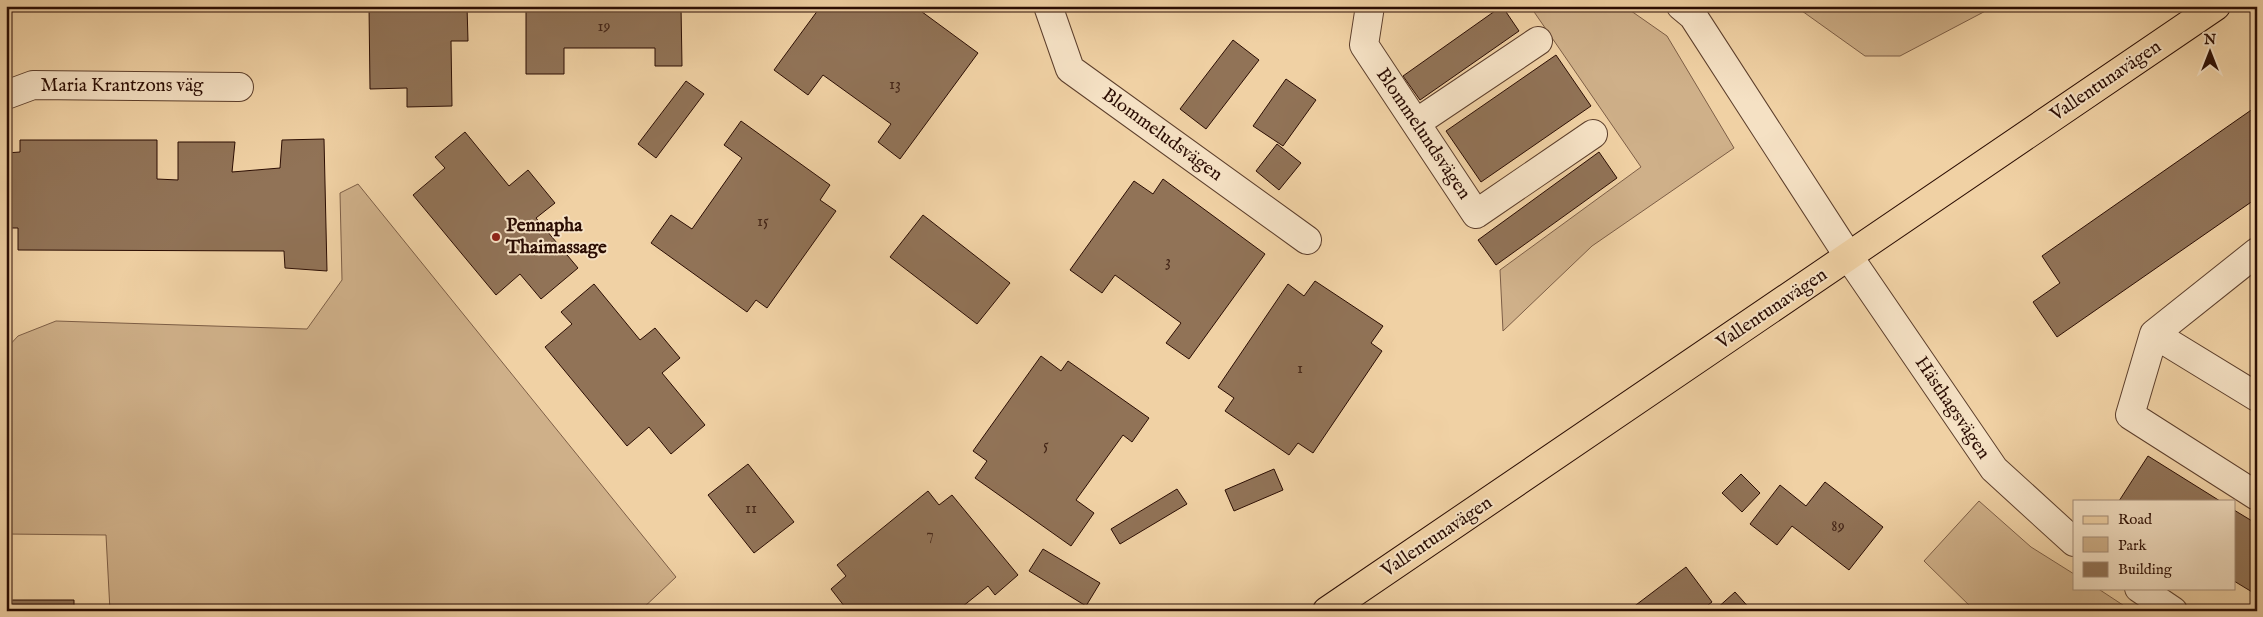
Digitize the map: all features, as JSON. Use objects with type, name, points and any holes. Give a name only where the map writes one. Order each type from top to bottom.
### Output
[{"type":"main road","name":"Vallentunavägen","points":[[1327,611],[2216,6]]},
{"type":"street","name":"Blommeludsvägen","points":[[1048,6],[1070,69],[1307,240]]},
{"type":"street","name":"Blommelundsvägen","points":[[1370,6],[1364,45],[1476,214],[1592,134]]},
{"type":"street","points":[[1681,6],[1693,16],[1849,257]]},
{"type":"street","points":[[1416,123],[1538,41]]},
{"type":"street","name":"Maria Krantzons väg","points":[[6,95],[33,85],[239,87]]},
{"type":"street","points":[[2257,252],[2154,334],[2130,415],[2257,496]]},
{"type":"street","name":"Hästhagsvägen","points":[[1849,257],[1994,469],[2073,541]]},
{"type":"street","points":[[2154,334],[2257,397]]},
{"type":"street","points":[[2142,590],[2173,611]]},
{"type":"green space","points":[[1530,6],[1624,6],[1667,36],[1734,148],[1592,246],[1503,331],[1500,270],[1641,167]]},
{"type":"green space","points":[[1795,6],[1995,6],[1900,56],[1865,56]]},
{"type":"green space","points":[[358,184],[676,577],[640,611],[110,611],[106,535],[6,534],[6,349],[18,336],[56,321],[307,329],[342,280],[340,193]]},
{"type":"green space","points":[[1979,501],[2031,547],[2073,573],[2073,590],[2100,590],[2132,611],[1975,611],[1924,561]]},
{"type":"building","points":[[369,6],[467,6],[468,41],[451,41],[452,106],[407,107],[407,88],[370,89]]},
{"type":"building","points":[[526,6],[681,6],[682,66],[655,66],[655,48],[564,48],[564,74],[526,74]]},
{"type":"building","points":[[821,6],[914,6],[978,53],[900,159],[878,142],[891,124],[823,75],[808,95],[774,70]]},
{"type":"building","points":[[1502,6],[1519,31],[1420,100],[1403,76]]},
{"type":"building","points":[[1233,40],[1259,60],[1206,129],[1180,109]]},
{"type":"building","points":[[1556,55],[1591,106],[1481,182],[1446,131]]},
{"type":"building","points":[[1286,79],[1316,100],[1283,146],[1253,126]]},
{"type":"building","points":[[686,81],[704,94],[656,158],[638,144]]},
{"type":"building","points":[[2257,106],[2257,198],[2057,337],[2033,302],[2060,283],[2042,256]]},
{"type":"building","points":[[741,121],[830,185],[820,200],[836,211],[767,308],[756,300],[747,312],[651,243],[671,215],[692,229],[742,158],[724,145]]},
{"type":"building","points":[[465,132],[509,186],[528,170],[555,203],[536,218],[578,268],[541,299],[520,274],[496,295],[413,195],[445,168],[435,157]]},
{"type":"building","points":[[324,139],[327,271],[285,268],[284,251],[18,250],[18,228],[6,228],[6,153],[20,152],[20,140],[157,140],[157,179],[178,180],[178,142],[235,142],[232,172],[280,168],[282,140]]},
{"type":"building","points":[[1277,144],[1301,163],[1279,190],[1256,171]]},
{"type":"building","points":[[1599,152],[1617,178],[1496,265],[1478,240]]},
{"type":"building","points":[[1163,179],[1265,254],[1189,359],[1166,343],[1181,323],[1115,275],[1102,293],[1070,270],[1134,181],[1153,194]]},
{"type":"building","points":[[923,215],[1010,283],[977,324],[890,257]]},
{"type":"building","points":[[1315,281],[1383,326],[1371,343],[1382,351],[1313,453],[1298,443],[1289,455],[1225,411],[1234,398],[1218,387],[1288,284],[1304,296]]},
{"type":"building","points":[[594,284],[640,340],[655,328],[680,358],[662,373],[705,425],[671,454],[649,427],[627,446],[545,347],[572,324],[561,312]]},
{"type":"building","points":[[1041,356],[1061,371],[1068,361],[1149,418],[1132,442],[1123,435],[1076,500],[1094,513],[1071,546],[975,478],[987,461],[973,451]]},
{"type":"building","points":[[2148,456],[2218,500],[2120,500]]},
{"type":"building","points":[[748,464],[794,522],[754,553],[708,495]]},
{"type":"building","points":[[1274,469],[1283,490],[1234,511],[1225,490]]},
{"type":"building","points":[[1741,474],[1760,493],[1742,512],[1722,493]]},
{"type":"building","points":[[1825,482],[1883,527],[1849,570],[1792,526],[1777,545],[1750,524],[1780,485],[1806,506]]},
{"type":"building","points":[[1177,489],[1187,504],[1120,544],[1111,529]]},
{"type":"building","points":[[928,491],[939,505],[952,495],[1018,575],[995,595],[988,586],[957,611],[848,611],[831,589],[846,576],[837,565]]},
{"type":"building","points":[[2236,511],[2257,524],[2257,595],[2236,582]]},
{"type":"building","points":[[1043,549],[1100,583],[1086,606],[1029,571]]},
{"type":"building","points":[[1686,567],[1712,602],[1703,609],[1705,611],[1628,611]]},
{"type":"building","points":[[1735,592],[1752,611],[1715,610]]},
{"type":"building","points":[[6,600],[74,600],[74,611],[6,611]]},
{"type":"place","name":"Pennapha Thaimassage","points":[[496,237]]}]
